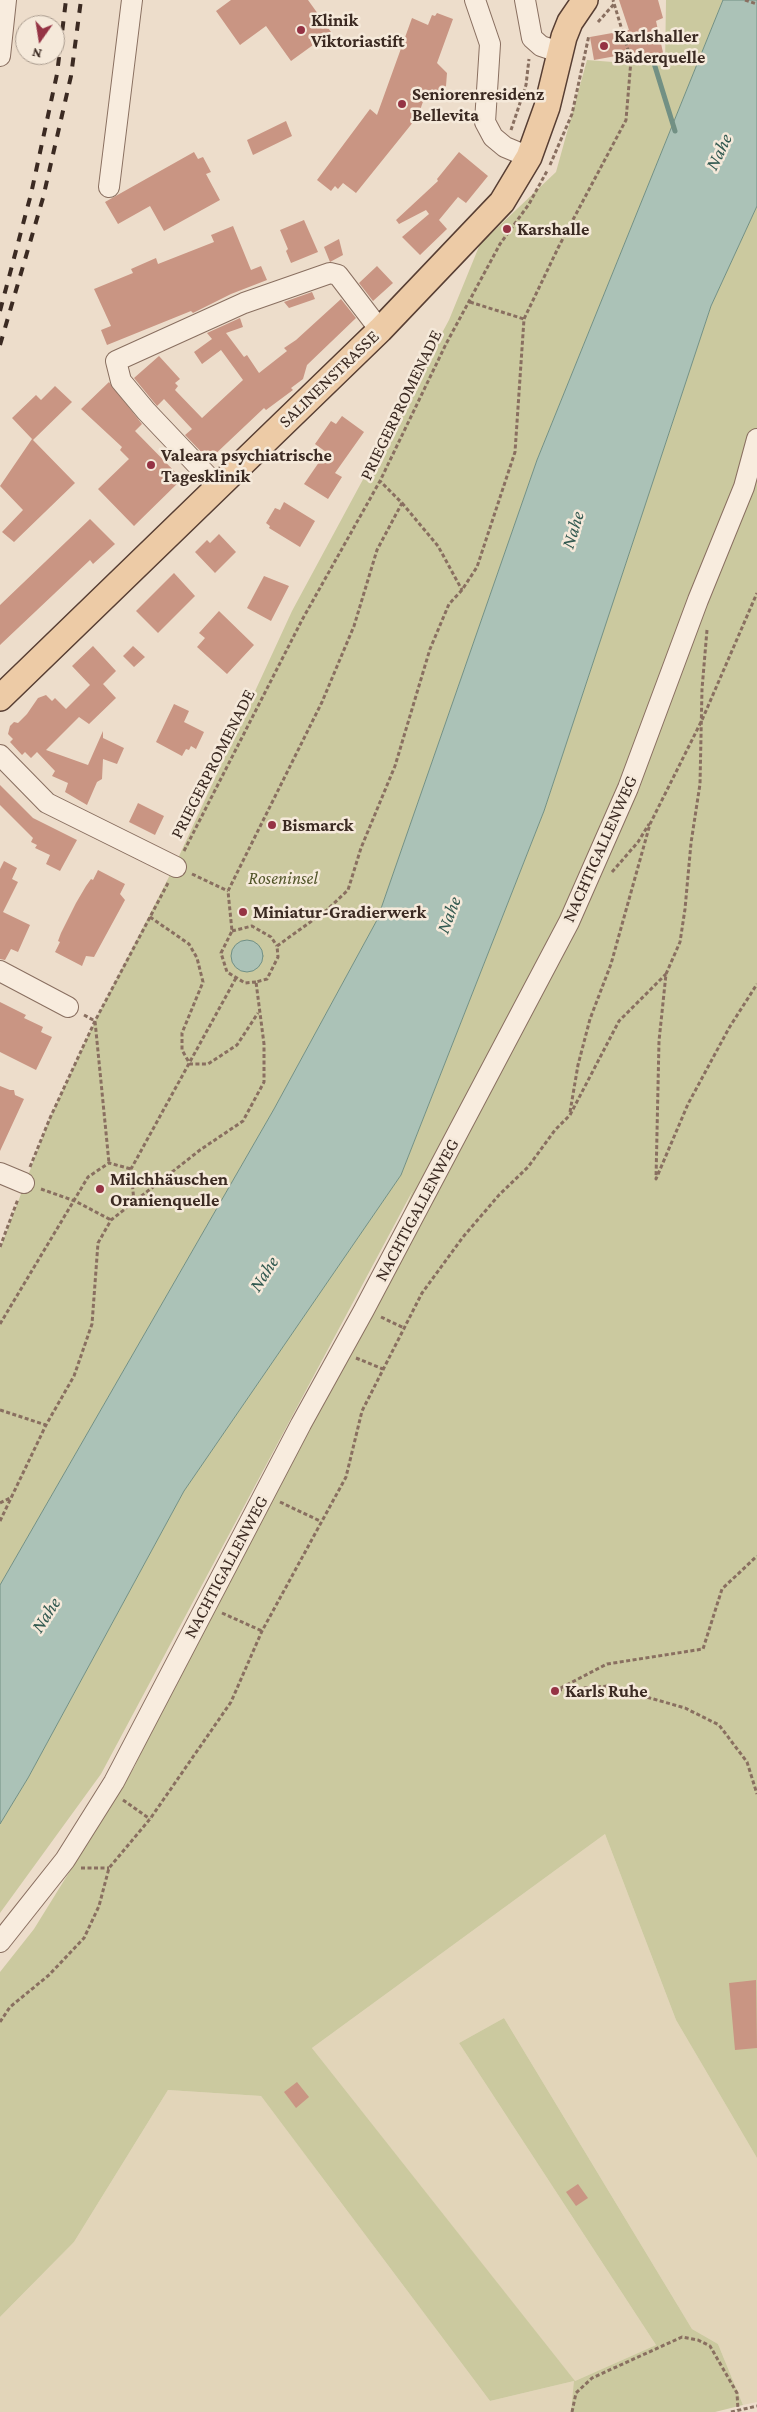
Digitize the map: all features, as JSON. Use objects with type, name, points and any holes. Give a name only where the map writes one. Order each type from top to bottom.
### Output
[{"type":"main road","name":"SALINENSTRASSE","points":[[0,698],[380,330],[502,202],[529,157],[542,122],[559,52],[570,22],[585,0]]},
{"type":"street","points":[[0,56],[6,0]]},
{"type":"street","points":[[109,187],[132,0]]},
{"type":"street","points":[[475,0],[490,44],[485,122],[493,137],[505,147],[529,157]]},
{"type":"street","points":[[525,0],[532,38],[541,46],[559,52]]},
{"type":"street","points":[[218,487],[146,411],[121,381],[116,361],[244,303],[330,273],[338,275],[380,330]]},
{"type":"street","name":"NACHTIGALLENWEG","points":[[0,1942],[65,1860],[114,1782],[301,1424],[369,1301],[569,922],[628,788],[698,600],[744,487],[757,440]]},
{"type":"street","points":[[0,756],[47,803],[176,867]]},
{"type":"street","points":[[0,971],[68,1007]]},
{"type":"street","points":[[0,1173],[24,1184]]},
{"type":"path","points":[[745,0],[757,4]]},
{"type":"path","points":[[595,25],[614,2]]},
{"type":"path","points":[[276,946],[327,910],[348,890],[361,848],[395,766],[430,650],[449,604],[462,590],[477,567],[515,452],[524,319],[559,246],[626,120],[631,60],[614,2]]},
{"type":"path","name":"PRIEGERPROMENADE","points":[[0,1248],[50,1118],[95,1022],[302,620],[380,481],[446,344],[500,244],[529,204],[561,143],[572,114],[582,58],[590,33]]},
{"type":"path","points":[[505,147],[526,85],[532,38]]},
{"type":"path","points":[[470,302],[524,319]]},
{"type":"path","points":[[380,481],[438,546],[462,590]]},
{"type":"path","points":[[232,931],[252,926],[271,937],[276,946],[278,957],[267,979],[245,983],[227,972],[221,953],[232,931],[228,891],[322,702],[354,626],[377,550],[402,504]]},
{"type":"path","points":[[570,1115],[578,1065],[590,1018],[612,964],[650,824],[702,720],[757,593]]},
{"type":"path","points":[[708,628],[702,689],[700,784],[691,843],[680,942],[666,974],[659,1042],[656,1179],[688,1104],[729,1028],[757,984]]},
{"type":"path","points":[[176,867],[228,891]]},
{"type":"path","points":[[150,917],[189,944],[197,958],[203,982],[182,1033],[182,1050],[190,1064]]},
{"type":"path","points":[[0,2022],[10,2007],[48,1975],[84,1938],[99,1906],[109,1868],[150,1818],[231,1702],[262,1631],[320,1521],[346,1477],[362,1411],[422,1292],[463,1237],[498,1195],[528,1167],[555,1130],[570,1115],[619,1021],[666,974]]},
{"type":"path","points":[[134,1202],[131,1169],[236,978]]},
{"type":"path","points":[[0,1521],[46,1425],[74,1376],[92,1324],[98,1243],[111,1220],[200,1150],[243,1121],[264,1082],[264,1044],[256,982]]},
{"type":"path","points":[[190,1064],[208,1064],[238,1045],[259,1012]]},
{"type":"path","points":[[95,1022],[109,1163]]},
{"type":"path","points":[[0,1324],[88,1177],[109,1163],[131,1169]]},
{"type":"path","points":[[24,1184],[75,1201],[111,1220]]},
{"type":"path","points":[[377,1316],[404,1328]]},
{"type":"path","points":[[356,1358],[383,1369]]},
{"type":"path","points":[[0,1410],[46,1425]]},
{"type":"path","points":[[0,1502],[11,1498]]},
{"type":"path","points":[[278,1501],[320,1521]]},
{"type":"path","points":[[757,1556],[722,1589],[703,1649],[607,1664],[555,1691],[608,1686],[685,1708],[720,1725],[747,1762],[757,1794]]},
{"type":"path","points":[[225,1614],[262,1631]]},
{"type":"path","points":[[120,1799],[150,1818]]},
{"type":"path","points":[[65,1860],[82,1869],[109,1868]]},
{"type":"path","points":[[572,2412],[576,2393],[592,2378],[682,2337],[698,2340],[710,2346],[737,2393],[738,2410]]},
{"type":"path","points":[[731,2412],[757,2406]]},
{"type":"shaded area","points":[[605,1834],[676,2020],[757,2158],[757,2402],[743,2405],[718,2344],[692,2329],[504,2018],[459,2043],[656,2345],[575,2381],[571,2412],[0,2412],[0,2317],[74,2242],[168,2090],[261,2096],[490,2401],[574,2381],[312,2048]]},
{"type":"green space","name":"Roseninsel","points":[[666,0],[723,0],[537,460],[377,920],[274,1109],[0,1585],[0,1249],[50,1118],[95,1021],[174,867],[292,611],[449,320],[480,244],[556,172],[587,60],[665,66]]},
{"type":"green space","points":[[757,206],[757,2158],[676,2020],[605,1834],[312,2048],[575,2381],[656,2345],[459,2043],[504,2018],[692,2329],[718,2344],[743,2405],[715,2412],[571,2412],[574,2381],[490,2401],[261,2096],[168,2090],[74,2242],[0,2317],[0,1972],[34,1929],[135,1766],[206,1605],[364,1310],[413,1190],[101,1774],[0,1913],[0,1824],[28,1778],[184,1491],[401,1175],[544,811],[711,306]]},
{"type":"water","name":"Nahe","points":[[723,0],[757,0],[757,206],[711,306],[544,811],[401,1175],[184,1491],[28,1778],[0,1824],[0,1585],[274,1109],[377,920],[537,460]]},
{"type":"water","points":[[247,940],[259,944],[263,956],[259,968],[247,972],[235,968],[231,956],[235,944]]},
{"type":"building","name":"Klinik Viktoriastift","points":[[231,0],[308,0],[331,32],[291,61],[266,26],[240,45],[216,11]]},
{"type":"building","points":[[619,0],[658,0],[663,18],[656,21],[664,57],[640,63],[638,52],[594,60],[590,37],[629,30]]},
{"type":"building","name":"Seniorenresidenz Bellevita","points":[[437,13],[453,19],[437,63],[447,73],[446,86],[440,91],[426,93],[418,116],[356,193],[343,183],[338,189],[335,186],[331,191],[317,180],[370,109],[377,115],[412,18],[428,25],[432,15],[435,16]]},
{"type":"building","points":[[286,121],[292,136],[253,155],[247,140]]},
{"type":"building","points":[[194,152],[198,159],[203,157],[211,172],[206,174],[220,200],[164,231],[150,206],[118,224],[105,202]]},
{"type":"building","name":"Seniorenresidenz Bellevita","points":[[459,152],[488,176],[466,203],[458,197],[439,220],[447,229],[420,255],[402,237],[429,214],[426,210],[399,224],[396,220],[438,181],[437,179]]},
{"type":"building","points":[[304,220],[318,252],[291,263],[286,251],[288,249],[280,230]]},
{"type":"building","points":[[233,226],[251,270],[261,266],[267,280],[231,294],[193,313],[191,311],[107,345],[101,330],[111,326],[94,289],[133,273],[131,269],[156,258],[158,264],[214,242],[211,235]]},
{"type":"building","points":[[339,239],[343,255],[330,262],[324,247]]},
{"type":"building","points":[[377,266],[393,283],[373,301],[359,283]]},
{"type":"building","points":[[312,292],[315,299],[289,308],[284,302]]},
{"type":"building","points":[[341,299],[356,318],[307,365],[303,379],[291,388],[293,390],[266,410],[264,408],[209,460],[185,435],[192,429],[164,399],[157,406],[134,378],[159,356],[180,379],[175,383],[178,386],[175,390],[202,418],[243,380],[221,350],[202,364],[194,352],[212,339],[207,333],[240,318],[243,327],[226,333],[244,357],[247,355],[259,373],[287,351],[284,348],[296,340]]},
{"type":"building","points":[[109,382],[142,424],[135,431],[182,479],[134,526],[98,489],[129,459],[120,450],[122,447],[81,409]]},
{"type":"building","points":[[55,386],[72,402],[33,440],[75,483],[14,542],[2,532],[23,510],[0,486],[32,439],[12,418],[36,395],[41,400]]},
{"type":"building","points":[[342,416],[364,432],[335,473],[342,477],[328,499],[304,484],[326,452],[315,444],[331,421],[336,424]]},
{"type":"building","points":[[284,502],[315,521],[300,547],[269,528],[270,526],[266,523],[275,508],[280,510]]},
{"type":"building","points":[[90,519],[115,544],[93,564],[90,560],[0,645],[0,605]]},
{"type":"building","points":[[219,534],[236,552],[215,573],[195,552],[207,540],[210,543]]},
{"type":"building","points":[[174,573],[195,596],[158,633],[136,611]]},
{"type":"building","points":[[264,576],[289,586],[271,621],[247,608]]},
{"type":"building","points":[[219,611],[254,645],[227,674],[197,647],[205,638],[199,633]]},
{"type":"building","points":[[93,646],[116,671],[103,684],[116,698],[89,724],[79,717],[46,750],[88,765],[103,731],[103,738],[124,748],[117,764],[103,759],[102,779],[97,782],[87,805],[65,792],[68,783],[52,776],[55,771],[37,752],[31,758],[25,752],[22,755],[10,742],[13,739],[8,734],[10,726],[14,722],[18,723],[27,714],[38,698],[46,695],[52,701],[55,698],[66,709],[90,685],[72,666]]},
{"type":"building","points":[[133,646],[145,657],[134,667],[123,656]]},
{"type":"building","points":[[174,704],[189,711],[184,722],[204,732],[196,749],[191,746],[189,750],[186,749],[182,756],[156,742]]},
{"type":"building","points":[[0,785],[33,818],[77,840],[60,871],[46,864],[50,855],[35,848],[37,845],[31,842],[33,838],[0,805]]},
{"type":"building","points":[[138,803],[164,816],[155,835],[129,822]]},
{"type":"building","points":[[4,861],[17,868],[12,879],[18,882],[3,912],[30,925],[18,952],[11,949],[5,960],[0,959],[0,869]]},
{"type":"building","points":[[98,870],[125,884],[120,894],[125,900],[94,957],[86,956],[82,966],[55,952],[60,942],[58,941],[61,933],[76,903]]},
{"type":"building","points":[[0,1002],[26,1015],[24,1018],[43,1027],[41,1032],[52,1037],[36,1070],[0,1052]]},
{"type":"building","points":[[0,1086],[14,1090],[15,1095],[24,1099],[0,1151]]},
{"type":"building","points":[[756,1980],[757,2048],[735,2050],[729,1983]]},
{"type":"building","points":[[297,2082],[309,2097],[296,2108],[284,2092]]},
{"type":"building","points":[[578,2184],[588,2198],[576,2206],[566,2192]]},
{"type":"waterway","points":[[653,60],[675,131]]},
{"type":"railway","points":[[0,311],[31,194],[57,74],[66,0]]},
{"type":"railway","points":[[0,345],[43,198],[71,76],[81,0]]},
{"type":"place","name":"Klinik Viktoriastift","points":[[301,30]]},
{"type":"place","name":"Karlshaller Bäderquelle","points":[[604,46]]},
{"type":"place","name":"Seniorenresidenz Bellevita","points":[[402,104]]},
{"type":"place","name":"Karshalle","points":[[507,229]]},
{"type":"place","name":"Valeara psychiatrische Tagesklinik","points":[[151,465]]},
{"type":"place","name":"Bismarck","points":[[272,825]]},
{"type":"place","name":"Miniatur-Gradierwerk","points":[[243,912]]},
{"type":"place","name":"Milchhäuschen Oranienquelle","points":[[100,1189]]},
{"type":"place","name":"Karls Ruhe","points":[[555,1691]]}]
